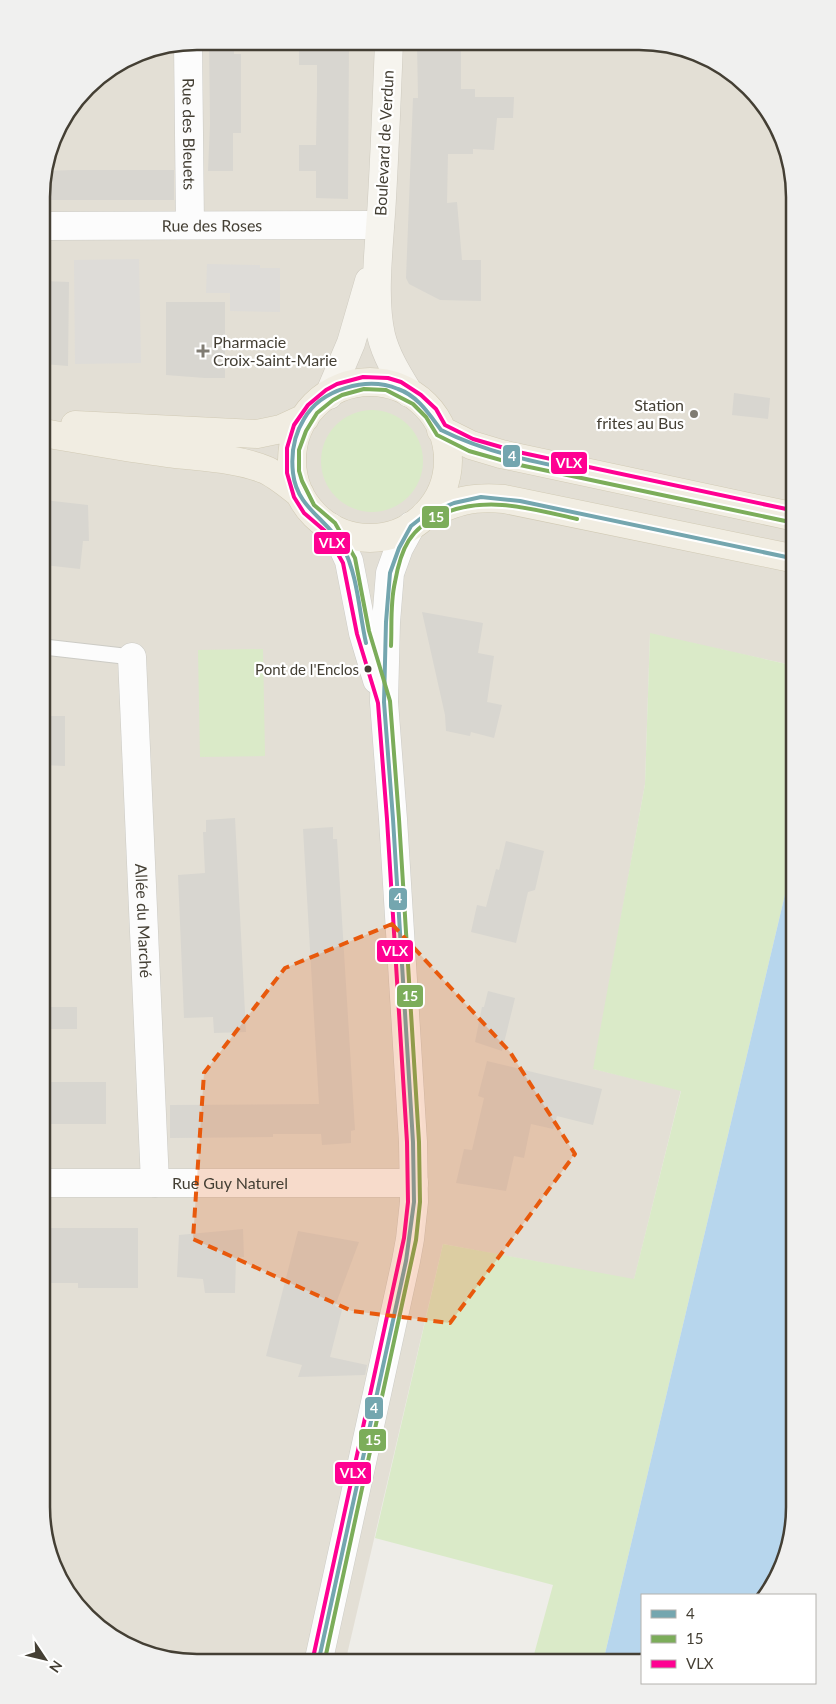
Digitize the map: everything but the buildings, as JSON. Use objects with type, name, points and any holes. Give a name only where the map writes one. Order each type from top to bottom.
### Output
[{"type":"main road","points":[[300,494],[293,472],[293,449],[305,418],[312,409],[329,395],[351,385],[375,382],[387,384],[409,393],[425,405],[432,413],[441,430],[447,452],[446,475],[439,497],[418,521]]},
{"type":"main road","points":[[50,425],[100,425],[257,434],[282,429],[305,418]]},
{"type":"main road","points":[[441,430],[471,445],[509,456],[786,515]]},
{"type":"main road","points":[[50,434],[129,448],[234,462],[264,469],[277,476],[300,494],[316,516],[330,527],[349,535],[371,538],[392,535],[454,503],[481,497],[504,498],[786,557]]},
{"type":"street","name":"Rue des Bleuets","points":[[188,50],[190,225]]},
{"type":"street","name":"Boulevard de Verdun","points":[[389,50],[378,312],[381,333],[391,362],[409,393]]},
{"type":"street","name":"Rue des Roses","points":[[50,226],[190,225],[380,234]]},
{"type":"street","name":"Boulevard de Verdun","points":[[329,395],[358,321],[380,234]]},
{"type":"street","points":[[320,1654],[406,1261],[412,1222],[414,1183],[413,1142],[384,702],[386,603],[390,572],[399,548],[418,521]]},
{"type":"street","points":[[330,527],[349,562],[363,633],[384,702]]},
{"type":"street","name":"Allée du Marché","points":[[132,657],[155,1183]]},
{"type":"street","name":"Rue Guy Naturel","points":[[50,1183],[414,1183]]},
{"type":"lane","points":[[50,648],[132,657]]},
{"type":"highlighted area","points":[[392,924],[510,1052],[575,1154],[450,1323],[352,1311],[193,1239],[204,1073],[285,968]]},
{"type":"shaded area","points":[[197,50],[648,50],[668,53],[695,61],[712,70],[728,80],[743,93],[756,108],[766,124],[775,141],[781,159],[786,197],[786,664],[650,634],[645,784],[594,1069],[681,1090],[634,1280],[443,1244],[347,1654],[178,1653],[132,1639],[108,1624],[93,1611],[80,1596],[61,1563],[51,1526],[50,1507],[50,188],[55,159],[61,141],[80,108],[108,80],[141,61],[159,55]]},
{"type":"shaded area","points":[[139,259],[141,363],[75,364],[74,260]]},
{"type":"shaded area","points":[[207,264],[260,265],[260,268],[280,268],[280,312],[230,311],[230,293],[206,293]]},
{"type":"green space","points":[[372,410],[392,413],[401,418],[415,432],[420,441],[423,461],[420,481],[415,490],[401,504],[392,509],[372,512],[352,509],[343,504],[329,490],[324,481],[321,461],[324,441],[329,432],[343,418],[352,413]]},
{"type":"green space","points":[[650,633],[786,664],[786,890],[605,1654],[534,1654],[553,1585],[375,1538],[443,1244],[634,1279],[681,1091],[593,1069],[645,784]]},
{"type":"green space","points":[[263,649],[265,756],[200,757],[198,650]]},
{"type":"water","points":[[786,890],[786,1516],[781,1545],[775,1563],[757,1594],[641,1594],[641,1654],[605,1654]]},
{"type":"transit line","name":"VLX","points":[[314,1654],[404,1238],[408,1202],[407,1142],[378,703],[357,634],[343,563],[325,531],[304,513],[294,497],[287,473],[287,448],[294,425],[308,405],[326,390],[337,384],[363,377],[388,378],[401,382],[421,395],[436,409],[445,425],[473,439],[518,452],[786,509]]},
{"type":"transit line","name":"4","points":[[366,643],[355,582],[348,558],[337,537],[307,505],[300,496],[296,485],[292,459],[298,432],[304,419],[322,400],[346,388],[373,384],[386,385],[411,396],[422,406],[441,430]]},
{"type":"transit line","name":"15","points":[[326,1654],[416,1240],[420,1202],[419,1142],[390,701],[369,631],[355,558],[335,523],[314,505],[302,481],[299,471],[299,450],[306,431],[317,413],[342,395],[364,389],[386,390],[413,404],[426,417],[437,435],[469,451],[515,464],[786,521]]},
{"type":"transit line","name":"4","points":[[441,430],[494,451],[585,472]]},
{"type":"transit line","name":"4","points":[[320,1654],[406,1261],[414,1202],[413,1142],[384,702],[386,622],[390,573],[399,548],[411,526],[425,515],[454,503],[481,497],[520,501],[786,557]]},
{"type":"transit line","name":"15","points":[[391,646],[392,598],[397,570],[409,540],[422,526],[442,514],[476,505],[526,508],[577,519]]},
{"type":"place","name":"Pharmacie Croix-Saint-Marie","points":[[203,351]]},
{"type":"place","name":"Station frites au Bus","points":[[694,414]]},
{"type":"place","name":"Pont de l'Enclos","points":[[368,669]]}]
